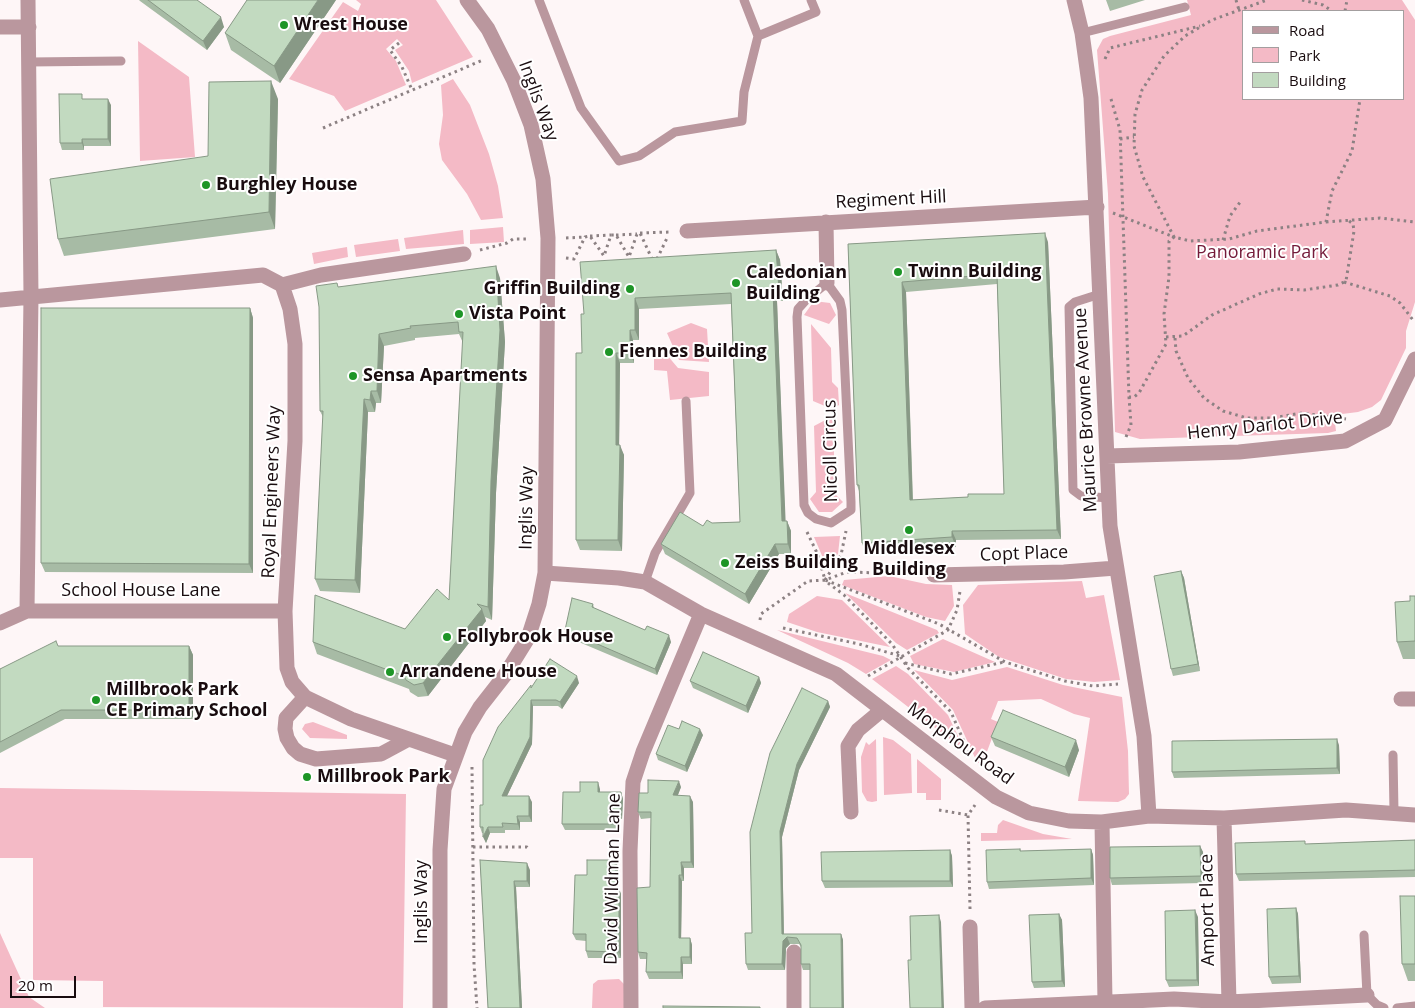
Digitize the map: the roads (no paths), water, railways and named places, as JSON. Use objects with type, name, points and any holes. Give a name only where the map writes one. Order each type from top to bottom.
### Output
[{"type":"street","points":[[27,611],[31,296],[28,0]]},
{"type":"street","name":"Inglis Way","points":[[440,1008],[442,815],[444,789],[465,732],[480,707],[506,674],[528,638],[539,604],[545,574],[548,238],[543,179],[531,125],[514,81],[488,29],[467,0]]},
{"type":"street","name":"Maurice Browne Avenue","points":[[1074,0],[1082,33],[1091,98],[1109,498],[1116,568],[1144,736],[1149,816]]},
{"type":"street","points":[[0,27],[29,27]]},
{"type":"street","name":"Regiment Hill","points":[[687,231],[1097,207]]},
{"type":"street","points":[[826,222],[827,282]]},
{"type":"street","points":[[0,300],[263,275],[282,285],[321,275],[464,254]]},
{"type":"street","name":"Royal Engineers Way","points":[[282,285],[290,309],[295,344],[295,441],[285,611],[287,668],[292,682],[305,697],[351,719],[455,756]]},
{"type":"street","name":"Henry Darlot Drive","points":[[1107,456],[1239,452],[1345,441],[1384,420],[1415,359]]},
{"type":"street","name":"Copt Place","points":[[934,575],[1064,572],[1116,568]]},
{"type":"street","name":"Morphou Road","points":[[545,574],[619,578],[645,582],[701,614],[836,674],[996,797],[1030,813],[1070,821],[1102,822],[1149,816],[1224,818],[1346,810],[1415,815]]},
{"type":"street","name":"School House Lane","points":[[0,623],[27,611],[285,611]]},
{"type":"street","name":"David Wildman Lane","points":[[631,1008],[630,851],[633,782],[643,752],[701,614]]},
{"type":"street","points":[[305,697],[286,718],[285,729],[286,738],[300,754],[316,759],[381,754],[407,740]]},
{"type":"street","points":[[851,812],[848,746],[858,730],[882,710]]},
{"type":"street","name":"Amport Place","points":[[1224,818],[1229,1002]]},
{"type":"street","points":[[1102,822],[1105,1002]]},
{"type":"street","points":[[970,927],[972,1008]]},
{"type":"street","points":[[794,952],[794,1008]]},
{"type":"street","points":[[985,1008],[1174,999],[1229,1002],[1367,995]]},
{"type":"lane","points":[[539,0],[581,108],[619,161],[638,156],[675,132],[742,122],[744,92],[758,36],[744,0]]},
{"type":"lane","points":[[758,36],[816,12],[811,0]]},
{"type":"lane","points":[[1082,33],[1185,7]]},
{"type":"lane","points":[[29,62],[120,61]]},
{"type":"lane","name":"Nicoll Circus","points":[[827,282],[840,301],[842,310],[852,502],[850,510],[831,523],[821,522],[808,512],[804,505],[797,316],[798,309],[827,282]]},
{"type":"lane","points":[[1100,294],[1075,302],[1069,307],[1073,490],[1081,496],[1109,498]]},
{"type":"lane","points":[[645,582],[655,553],[690,494],[686,401]]},
{"type":"lane","points":[[1393,755],[1394,812]]},
{"type":"lane","points":[[1364,936],[1367,995],[1377,1005],[1384,1008]]},
{"type":"lane","points":[[1397,1008],[1415,1006]]},
{"type":"place","name":"Wrest House","points":[[284,25]]},
{"type":"place","name":"Burghley House","points":[[206,185]]},
{"type":"place","name":"Twinn Building","points":[[898,272]]},
{"type":"place","name":"Caledonian Building","points":[[736,283]]},
{"type":"place","name":"Griffin Building","points":[[630,289]]},
{"type":"place","name":"Vista Point","points":[[459,314]]},
{"type":"place","name":"Fiennes Building","points":[[609,352]]},
{"type":"place","name":"Sensa Apartments","points":[[353,376]]},
{"type":"place","name":"Middlesex Building","points":[[909,530]]},
{"type":"place","name":"Zeiss Building","points":[[725,563]]},
{"type":"place","name":"Follybrook House","points":[[447,637]]},
{"type":"place","name":"Arrandene House","points":[[390,672]]},
{"type":"place","name":"Millbrook Park CE Primary School","points":[[96,700]]},
{"type":"place","name":"Millbrook Park","points":[[307,777]]},
{"type":"park label","name":"Panoramic Park","points":[[1262,253]]}]
